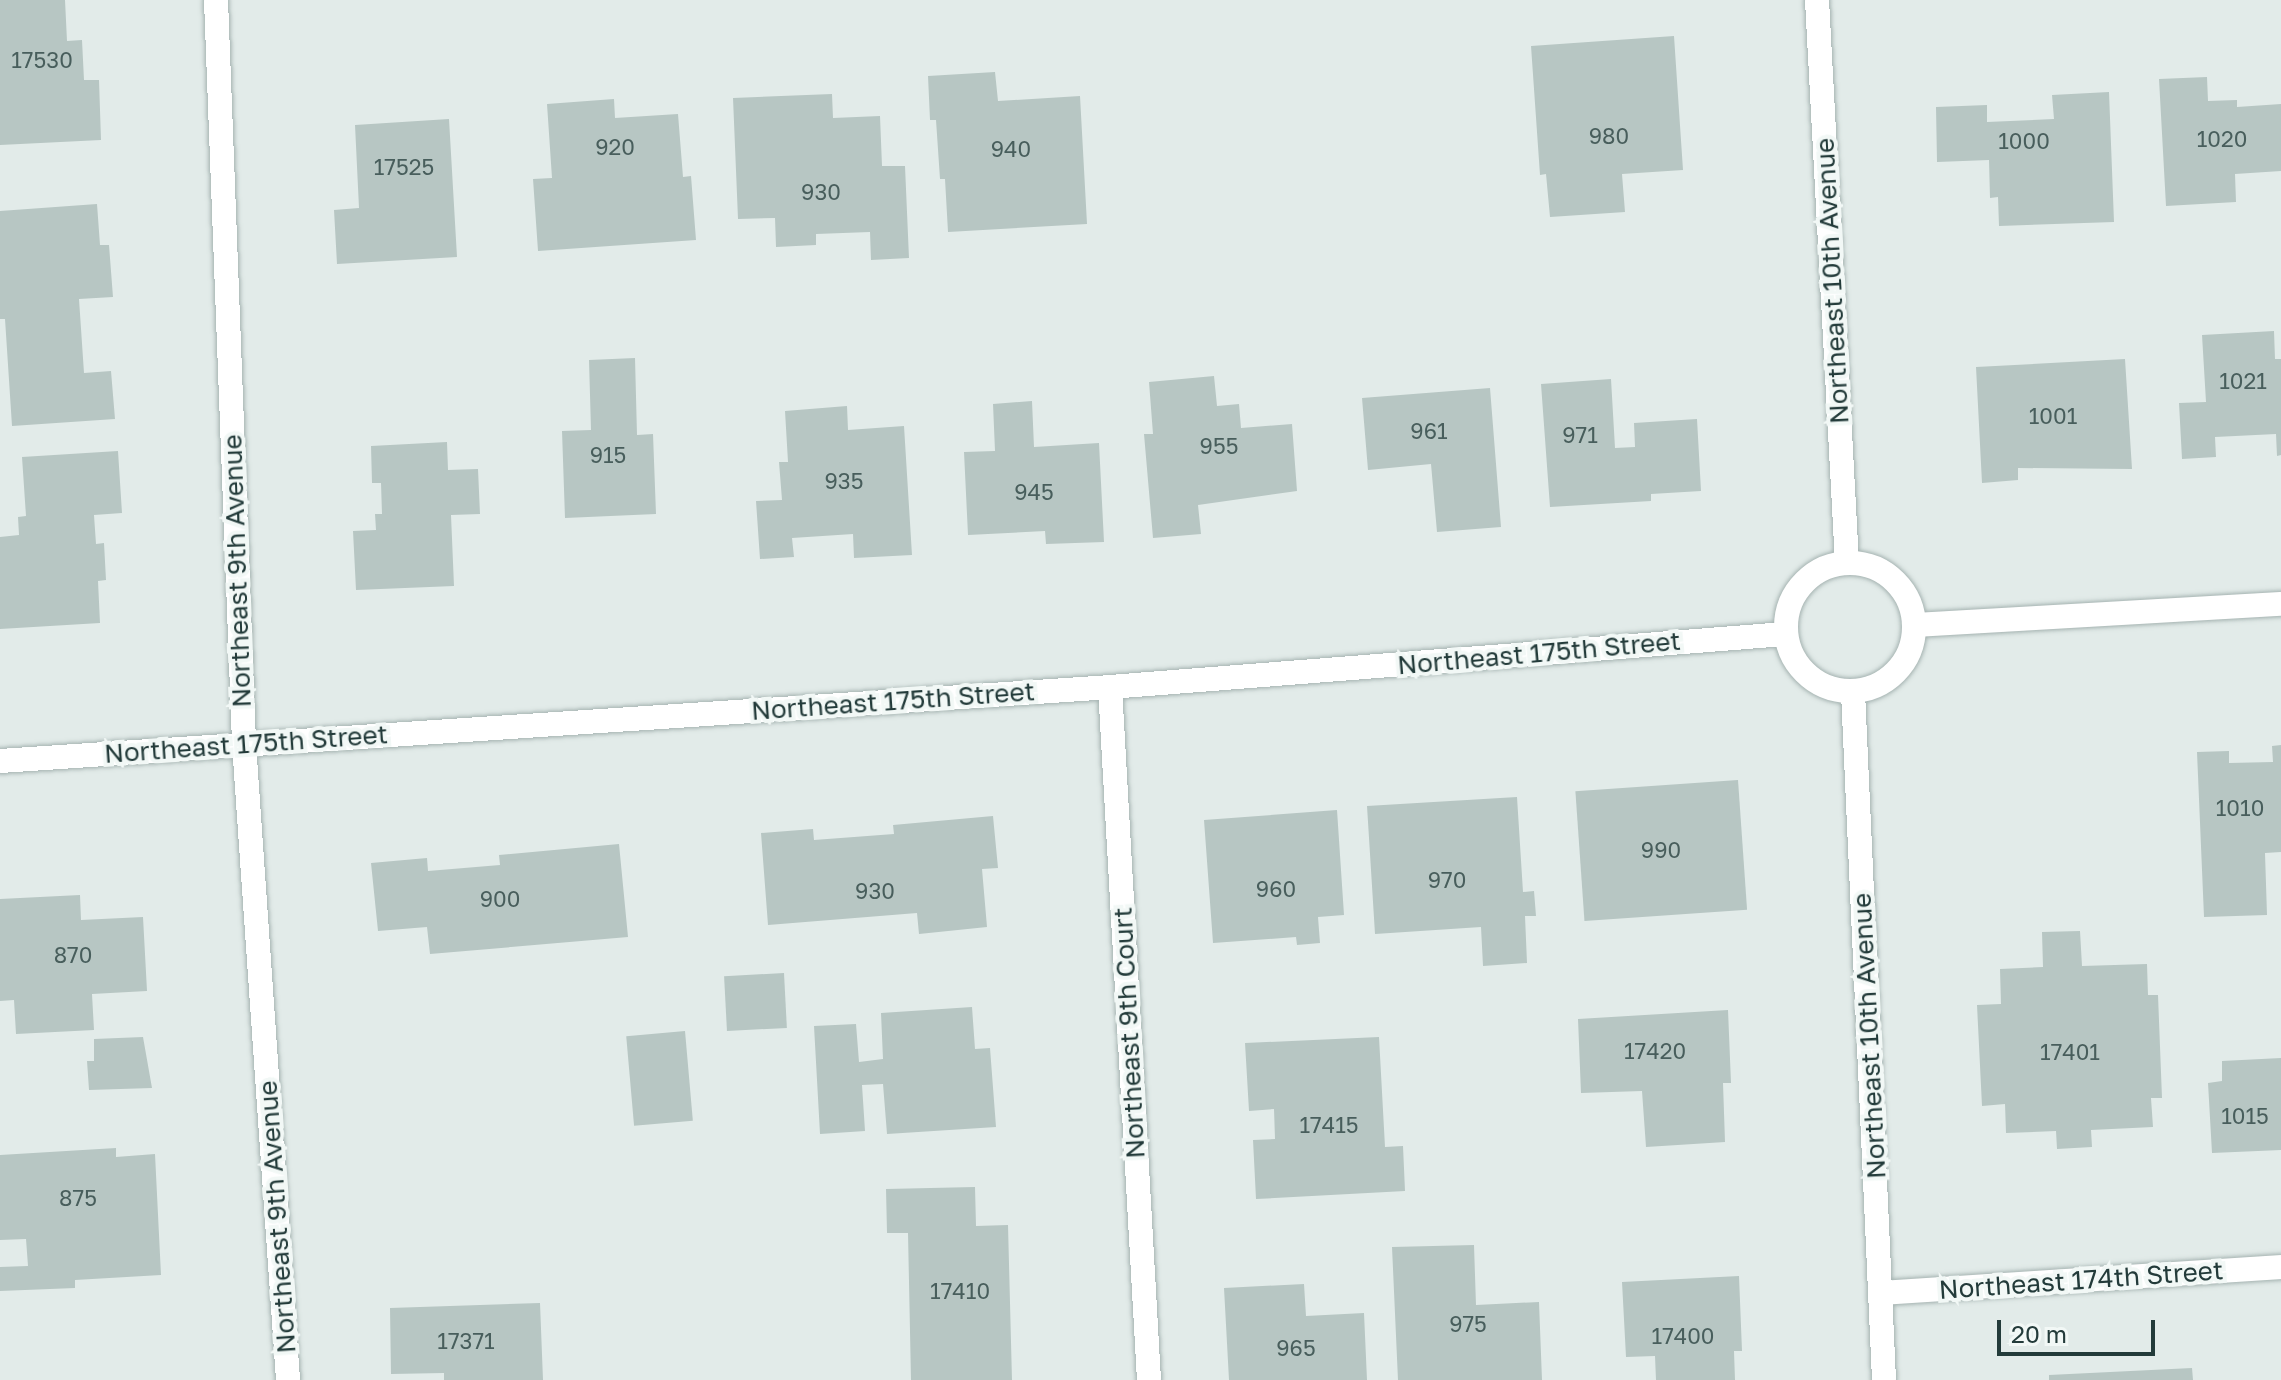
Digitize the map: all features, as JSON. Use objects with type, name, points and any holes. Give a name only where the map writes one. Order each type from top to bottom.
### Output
[{"type":"street","name":"Northeast 9th Avenue","points":[[216,0],[244,744],[288,1380]]},
{"type":"street","name":"Northeast 10th Avenue","points":[[1817,0],[1847,563]]},
{"type":"street","points":[[1847,563],[1870,566],[1890,577],[1905,593],[1914,625],[1907,658],[1893,675],[1853,692],[1814,681],[1798,668],[1785,634],[1787,609],[1796,591],[1828,566],[1847,563]]},
{"type":"street","points":[[1914,625],[2281,604]]},
{"type":"street","name":"Northeast 175th Street","points":[[0,761],[1110,687],[1785,634]]},
{"type":"street","name":"Northeast 9th Court","points":[[1110,687],[1149,1380]]},
{"type":"street","name":"Northeast 10th Avenue","points":[[1853,692],[1884,1380]]},
{"type":"street","name":"Northeast 174th Street","points":[[1881,1293],[2281,1267]]},
{"type":"building","points":[[0,0],[65,0],[67,41],[82,40],[84,80],[99,80],[101,140],[0,145]]},
{"type":"building","points":[[1674,36],[1683,170],[1622,174],[1625,212],[1550,217],[1546,174],[1540,175],[1531,46]]},
{"type":"building","points":[[995,72],[998,101],[1080,96],[1087,224],[948,232],[945,179],[940,179],[936,120],[930,120],[928,76]]},
{"type":"building","points":[[2207,77],[2208,101],[2237,100],[2237,107],[2281,104],[2281,171],[2235,174],[2236,202],[2166,206],[2159,79]]},
{"type":"building","points":[[2109,92],[2114,222],[1999,226],[1998,197],[1990,198],[1989,160],[1937,162],[1936,107],[1987,105],[1987,122],[2054,119],[2052,95]]},
{"type":"building","points":[[832,94],[833,118],[880,116],[882,166],[905,166],[909,258],[871,260],[870,232],[816,234],[816,245],[776,247],[775,218],[738,219],[733,98]]},
{"type":"building","points":[[614,99],[615,118],[678,114],[683,177],[691,176],[696,240],[538,251],[533,179],[552,178],[547,104]]},
{"type":"building","points":[[449,119],[457,257],[337,264],[334,210],[359,208],[355,125]]},
{"type":"building","points":[[97,204],[100,245],[109,245],[113,297],[79,299],[84,373],[111,371],[115,419],[12,426],[5,319],[0,319],[0,211]]},
{"type":"building","points":[[2274,331],[2275,359],[2281,359],[2281,455],[2277,456],[2276,434],[2215,437],[2216,457],[2182,459],[2179,403],[2206,402],[2202,335]]},
{"type":"building","points":[[635,358],[637,435],[653,434],[656,514],[565,518],[562,431],[591,430],[589,360]]},
{"type":"building","points":[[2125,359],[2132,469],[2018,468],[2018,480],[1982,483],[1976,367]]},
{"type":"building","points":[[1214,376],[1217,406],[1239,404],[1241,428],[1292,424],[1297,491],[1198,505],[1201,534],[1153,538],[1144,434],[1153,434],[1149,382]]},
{"type":"building","points":[[1611,379],[1615,448],[1635,447],[1634,423],[1697,419],[1701,491],[1651,494],[1651,501],[1550,507],[1541,384]]},
{"type":"building","points":[[1490,388],[1501,527],[1437,532],[1431,464],[1368,470],[1362,398]]},
{"type":"building","points":[[1032,401],[1034,447],[1099,443],[1104,542],[1046,544],[1045,531],[968,535],[964,452],[995,451],[993,404]]},
{"type":"building","points":[[847,406],[848,430],[904,426],[912,555],[854,558],[853,534],[792,538],[794,557],[760,559],[756,501],[782,500],[779,462],[788,462],[785,411]]},
{"type":"building","points":[[447,442],[448,470],[478,469],[480,514],[451,515],[454,586],[356,590],[353,531],[376,530],[375,514],[382,514],[381,483],[372,483],[371,446]]},
{"type":"building","points":[[118,451],[122,513],[94,515],[96,544],[104,543],[106,580],[98,581],[100,623],[0,629],[0,537],[19,535],[18,517],[26,516],[22,457]]},
{"type":"building","points":[[2281,745],[2281,852],[2265,853],[2267,915],[2204,917],[2197,752],[2229,751],[2229,763],[2273,762],[2272,746]]},
{"type":"building","points":[[1738,780],[1747,910],[1584,921],[1575,791]]},
{"type":"building","points":[[1517,797],[1523,892],[1534,891],[1536,916],[1525,916],[1527,963],[1483,966],[1481,927],[1375,934],[1367,806]]},
{"type":"building","points":[[1337,810],[1344,915],[1318,917],[1320,943],[1297,945],[1296,937],[1213,943],[1204,820]]},
{"type":"building","points":[[993,816],[998,868],[982,869],[987,927],[919,934],[917,913],[768,925],[761,833],[813,829],[814,840],[894,834],[893,825]]},
{"type":"building","points":[[619,844],[628,937],[430,954],[427,927],[378,931],[371,863],[427,858],[428,871],[500,865],[499,855]]},
{"type":"building","points":[[80,895],[81,920],[143,917],[147,991],[92,994],[94,1030],[16,1034],[14,1000],[0,1001],[0,899]]},
{"type":"building","points":[[2080,931],[2082,966],[2147,964],[2148,995],[2158,995],[2162,1098],[2151,1098],[2153,1127],[2091,1130],[2092,1147],[2057,1149],[2056,1131],[2006,1133],[2005,1104],[1982,1106],[1977,1005],[2001,1004],[2000,969],[2043,967],[2042,932]]},
{"type":"building","points":[[784,973],[787,1028],[727,1031],[724,976]]},
{"type":"building","points":[[972,1007],[975,1049],[990,1048],[996,1127],[887,1134],[883,1084],[862,1085],[865,1131],[820,1134],[814,1026],[856,1024],[859,1062],[883,1059],[881,1013]]},
{"type":"building","points":[[1728,1010],[1731,1083],[1723,1083],[1725,1142],[1646,1147],[1642,1091],[1581,1093],[1578,1019]]},
{"type":"building","points":[[685,1031],[693,1121],[634,1126],[626,1036]]},
{"type":"building","points":[[143,1037],[152,1088],[89,1090],[87,1061],[94,1061],[94,1039]]},
{"type":"building","points":[[1379,1037],[1385,1147],[1403,1146],[1405,1191],[1256,1199],[1253,1140],[1275,1139],[1274,1109],[1249,1111],[1245,1043]]},
{"type":"building","points":[[2281,1058],[2281,1150],[2212,1153],[2208,1083],[2222,1081],[2222,1061]]},
{"type":"building","points":[[116,1148],[116,1157],[155,1154],[161,1275],[75,1280],[75,1288],[0,1291],[0,1267],[28,1266],[26,1239],[0,1240],[0,1155]]},
{"type":"building","points":[[975,1187],[976,1226],[1008,1225],[1012,1380],[911,1380],[908,1233],[887,1233],[886,1189]]},
{"type":"building","points":[[1474,1245],[1476,1305],[1539,1302],[1542,1380],[1398,1380],[1392,1247]]},
{"type":"building","points":[[1739,1276],[1742,1351],[1734,1351],[1735,1380],[1656,1380],[1655,1356],[1626,1357],[1622,1282]]},
{"type":"building","points":[[1304,1284],[1306,1316],[1364,1313],[1367,1380],[1229,1380],[1224,1288]]},
{"type":"building","points":[[540,1303],[543,1380],[444,1380],[444,1373],[391,1374],[390,1308]]},
{"type":"building","points":[[2192,1368],[2193,1380],[2049,1380],[2049,1375]]}]
